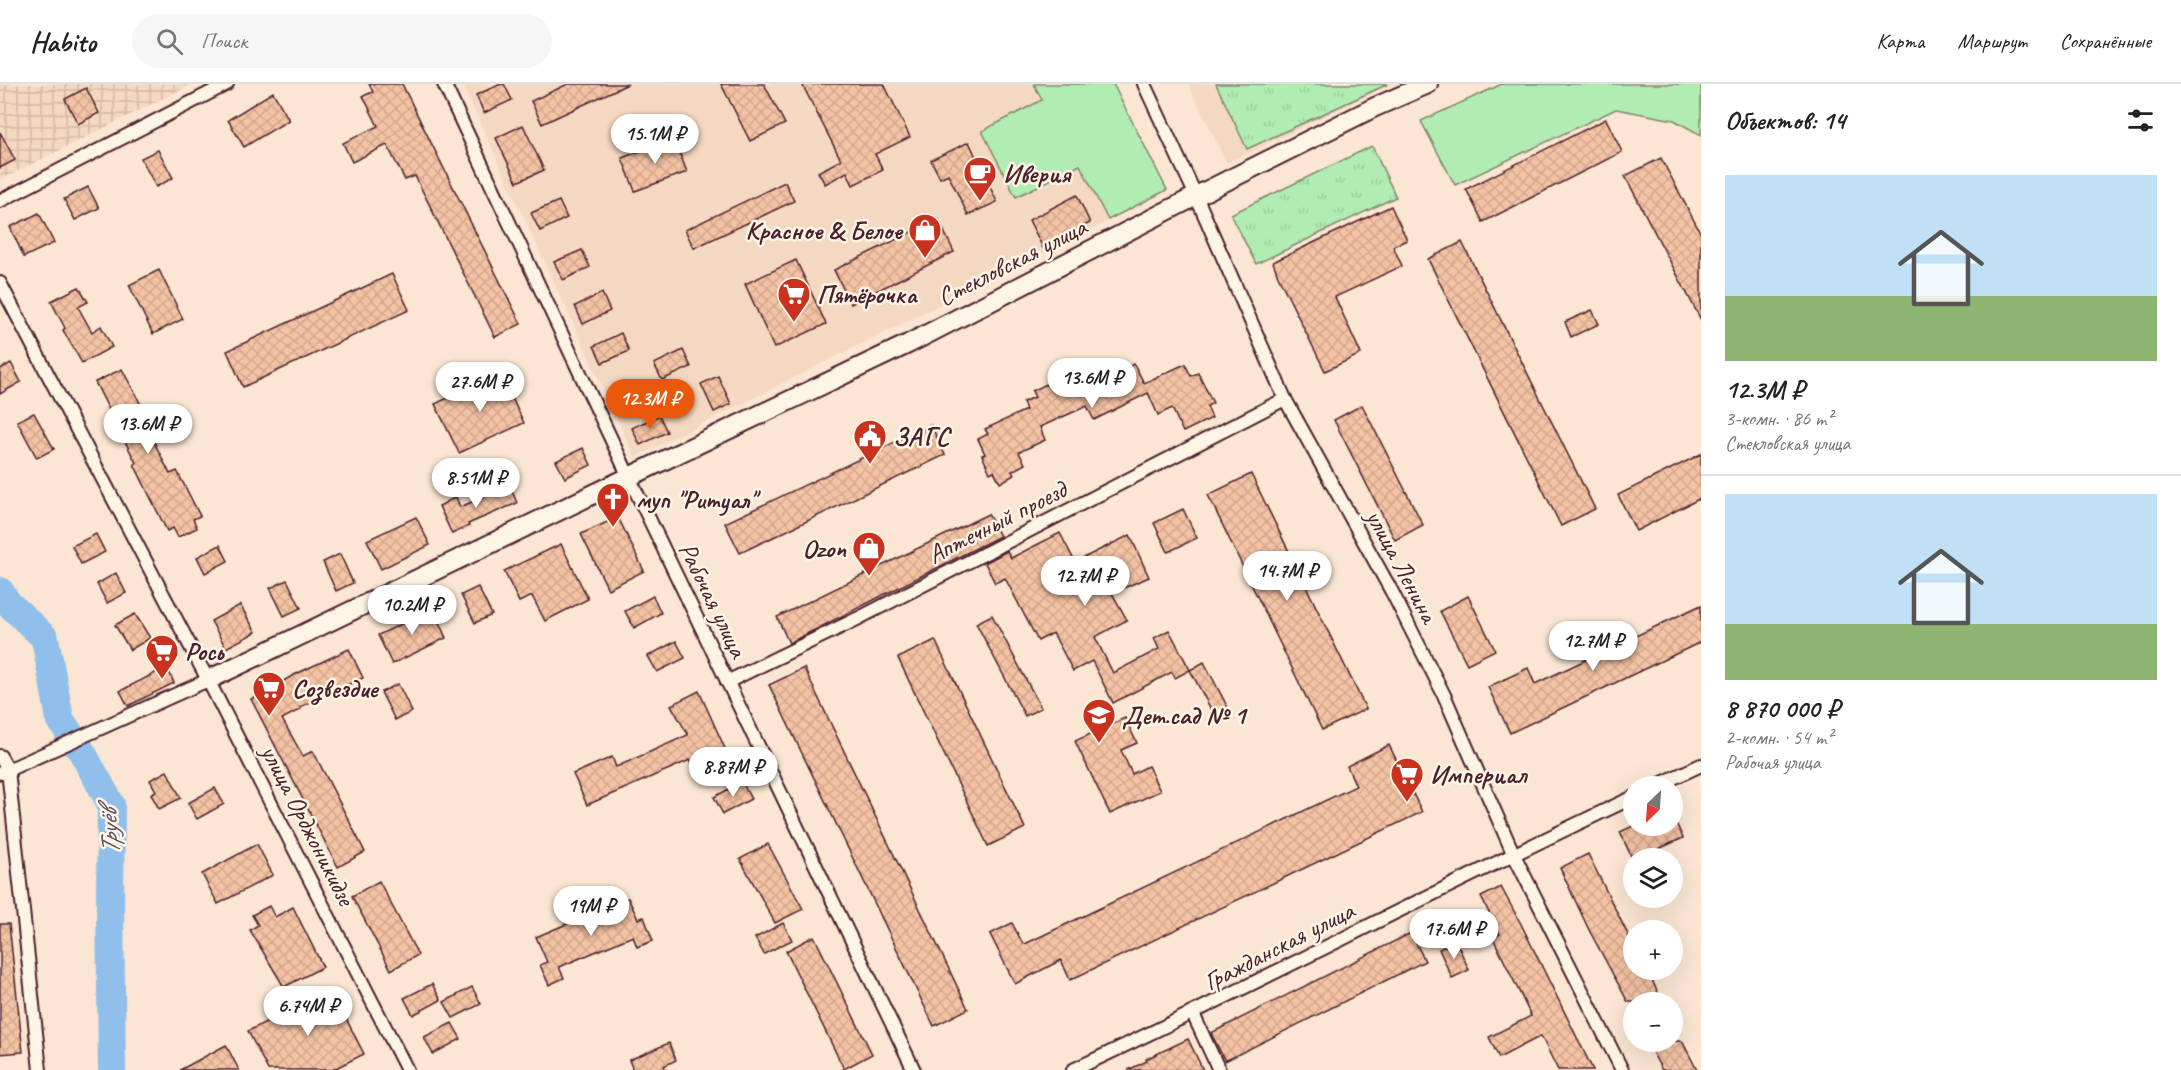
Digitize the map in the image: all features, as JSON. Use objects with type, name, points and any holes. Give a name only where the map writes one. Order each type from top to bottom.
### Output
[{"type":"street","points":[[0,201],[227,84]]},
{"type":"street","name":"Рабочая улица","points":[[444,84],[629,477],[914,1070]]},
{"type":"street","name":"улица Ленина","points":[[1144,84],[1285,399],[1392,591],[1444,695],[1513,854],[1622,1070]]},
{"type":"street","name":"Стекловская улица","points":[[4,772],[208,681],[908,344],[1196,196],[1375,107],[1428,84]]},
{"type":"street","name":"улица Орджоникидзе","points":[[0,283],[208,681],[407,1070]]},
{"type":"street","name":"Аптечный проезд","points":[[728,682],[1285,399]]},
{"type":"street","points":[[0,756],[4,772],[40,1070]]},
{"type":"street","points":[[1677,776],[1701,765]]},
{"type":"street","name":"Гражданская улица","points":[[1073,1070],[1193,1014],[1513,854],[1623,802]]},
{"type":"street","points":[[1193,1014],[1219,1070]]},
{"type":"shaded area","points":[[0,84],[192,84],[0,180]]},
{"type":"shaded area","points":[[462,84],[1113,84],[1168,191],[635,457]]},
{"type":"shaded area","points":[[1188,84],[1392,84],[1227,163]]},
{"type":"green space","points":[[1034,84],[1113,84],[1167,190],[1108,220],[1080,165],[1016,197],[982,131],[1042,100]]},
{"type":"green space","points":[[1216,84],[1388,84],[1247,149]]},
{"type":"green space","points":[[1502,84],[1701,84],[1701,135],[1674,120],[1616,109],[1455,185],[1421,121]]},
{"type":"green space","points":[[1372,146],[1396,197],[1256,264],[1231,214]]},
{"type":"building","points":[[369,84],[402,84],[521,324],[495,337],[415,176],[405,180],[387,145],[352,162],[343,143],[378,126],[363,96],[373,92]]},
{"type":"building","points":[[504,84],[512,100],[484,113],[476,95]]},
{"type":"building","points":[[568,84],[628,84],[542,124],[531,101]]},
{"type":"building","points":[[721,84],[764,84],[785,124],[750,141]]},
{"type":"building","points":[[802,84],[884,84],[910,137],[875,154],[883,170],[853,185],[847,172],[825,184],[818,172],[841,160]]},
{"type":"building","points":[[86,88],[99,113],[78,124],[65,99]]},
{"type":"building","points":[[273,92],[289,120],[244,147],[228,120]]},
{"type":"building","points":[[1606,119],[1622,152],[1483,222],[1466,189]]},
{"type":"building","points":[[523,125],[544,170],[517,182],[496,138]]},
{"type":"building","points":[[0,132],[15,160],[0,168]]},
{"type":"building","points":[[674,138],[687,172],[635,191],[622,158]]},
{"type":"building","points":[[969,142],[997,202],[968,215],[948,174],[940,178],[931,160]]},
{"type":"building","points":[[158,150],[173,178],[156,187],[141,158]]},
{"type":"building","points":[[1661,158],[1701,234],[1701,320],[1625,176]]},
{"type":"building","points":[[785,182],[794,201],[694,248],[685,230]]},
{"type":"building","points":[[88,187],[99,208],[75,220],[64,199]]},
{"type":"building","points":[[1077,195],[1090,223],[1043,248],[1029,220]]},
{"type":"building","points":[[559,201],[567,218],[540,231],[531,213]]},
{"type":"building","points":[[1391,206],[1407,240],[1393,246],[1402,266],[1335,297],[1361,354],[1325,371],[1273,262]]},
{"type":"building","points":[[39,213],[54,243],[24,257],[10,227]]},
{"type":"building","points":[[938,219],[954,252],[851,304],[834,270]]},
{"type":"building","points":[[1462,242],[1595,509],[1561,526],[1428,259]]},
{"type":"building","points":[[582,250],[590,267],[563,280],[554,262]]},
{"type":"building","points":[[796,260],[826,324],[774,348],[745,284]]},
{"type":"building","points":[[159,270],[183,319],[153,334],[129,285]]},
{"type":"building","points":[[392,274],[409,310],[243,387],[227,351]]},
{"type":"building","points":[[79,287],[88,302],[78,307],[92,332],[101,326],[112,347],[82,363],[63,330],[65,328],[51,301]]},
{"type":"building","points":[[602,293],[610,311],[583,324],[575,306]]},
{"type":"building","points":[[1592,310],[1599,324],[1571,337],[1565,322]]},
{"type":"building","points":[[621,333],[629,351],[602,363],[594,346]]},
{"type":"building","points":[[683,350],[691,367],[662,380],[654,364]]},
{"type":"building","points":[[11,363],[21,382],[0,394],[0,369]]},
{"type":"building","points":[[1134,364],[1144,383],[1185,364],[1191,376],[1198,373],[1213,403],[1207,406],[1212,418],[1183,432],[1172,408],[1158,415],[1148,393],[1094,420],[1087,406],[1040,427],[1045,440],[1019,452],[1025,464],[1012,471],[1014,475],[1000,483],[994,471],[990,473],[978,439],[988,434],[985,429],[1026,410],[1023,402],[1035,397],[1032,391],[1061,377],[1063,383],[1076,377],[1079,384],[1119,366],[1121,370]]},
{"type":"building","points":[[122,369],[155,431],[150,434],[170,474],[177,471],[200,516],[193,519],[197,528],[178,537],[173,528],[167,531],[95,382]]},
{"type":"building","points":[[500,373],[524,423],[459,453],[435,404]]},
{"type":"building","points":[[718,376],[731,404],[714,412],[701,384]]},
{"type":"building","points":[[1362,405],[1423,525],[1395,540],[1334,420]]},
{"type":"building","points":[[34,413],[54,449],[37,458],[17,421]]},
{"type":"building","points":[[659,415],[667,432],[640,445],[632,428]]},
{"type":"building","points":[[931,425],[945,455],[740,553],[725,523]]},
{"type":"building","points":[[583,448],[591,465],[565,478],[556,461]]},
{"type":"building","points":[[1701,454],[1701,498],[1636,531],[1618,495]]},
{"type":"building","points":[[1251,474],[1366,709],[1322,730],[1208,495]]},
{"type":"building","points":[[510,486],[517,503],[468,524],[469,526],[452,534],[439,506],[456,497],[460,507]]},
{"type":"building","points":[[1183,509],[1197,538],[1168,552],[1154,523]]},
{"type":"building","points":[[988,514],[1000,536],[789,643],[777,617]]},
{"type":"building","points":[[416,517],[430,545],[381,569],[367,540]]},
{"type":"building","points":[[618,517],[644,571],[608,589],[581,534]]},
{"type":"building","points":[[1060,533],[1075,562],[1130,535],[1149,577],[1112,593],[1127,620],[1095,637],[1113,673],[1159,649],[1154,638],[1169,630],[1190,670],[1175,678],[1172,672],[1113,703],[1092,661],[1073,671],[1053,633],[1038,641],[1005,578],[995,583],[985,563],[1007,551],[1011,558]]},
{"type":"building","points":[[96,534],[105,552],[81,564],[72,546]]},
{"type":"building","points":[[561,544],[588,599],[545,621],[532,596],[519,602],[504,571]]},
{"type":"building","points":[[220,545],[228,561],[205,573],[197,557]]},
{"type":"building","points":[[340,554],[353,583],[336,591],[323,562]]},
{"type":"building","points":[[116,573],[126,593],[107,603],[97,584]]},
{"type":"building","points":[[287,580],[301,608],[284,616],[270,588]]},
{"type":"building","points":[[478,587],[492,615],[475,623],[461,595]]},
{"type":"building","points":[[653,596],[661,613],[634,628],[625,611]]},
{"type":"building","points":[[1468,596],[1495,650],[1467,664],[1440,611]]},
{"type":"building","points":[[240,605],[256,632],[226,648],[211,621]]},
{"type":"building","points":[[1701,605],[1701,642],[1510,733],[1488,687],[1528,668],[1535,684]]},
{"type":"building","points":[[433,609],[446,638],[392,664],[378,635]]},
{"type":"building","points":[[135,614],[150,638],[130,650],[115,625]]},
{"type":"building","points":[[992,615],[1041,708],[1025,716],[976,623]]},
{"type":"building","points":[[935,640],[1025,828],[988,846],[898,658]]},
{"type":"building","points":[[676,641],[685,658],[657,672],[648,656]]},
{"type":"building","points":[[349,649],[363,678],[300,707],[301,709],[282,719],[303,756],[313,751],[365,852],[338,867],[251,699],[296,674]]},
{"type":"building","points":[[1204,662],[1228,708],[1214,715],[1190,670]]},
{"type":"building","points":[[167,667],[174,683],[128,706],[120,691]]},
{"type":"building","points":[[804,668],[968,1009],[934,1026],[769,685]]},
{"type":"building","points":[[398,684],[412,712],[395,720],[381,692]]},
{"type":"building","points":[[699,691],[732,764],[698,779],[690,760],[587,805],[573,774],[612,757],[616,767],[688,735],[671,705]]},
{"type":"building","points":[[1125,718],[1137,743],[1121,750],[1132,774],[1148,766],[1160,791],[1110,814],[1075,741]]},
{"type":"building","points":[[1389,745],[1422,812],[1070,980],[1061,960],[1015,984],[990,934],[1012,923],[1023,944],[1027,943],[1356,786],[1347,766]]},
{"type":"building","points":[[167,771],[181,798],[159,809],[151,794],[156,791],[150,780]]},
{"type":"building","points":[[742,782],[751,799],[723,814],[714,797]]},
{"type":"building","points":[[215,788],[224,804],[197,819],[188,803]]},
{"type":"building","points":[[1623,831],[1623,836],[1682,836],[1683,838],[1660,848],[1627,848],[1620,832]]},
{"type":"building","points":[[257,844],[273,875],[218,904],[202,874]]},
{"type":"building","points":[[768,844],[803,909],[775,923],[740,859]]},
{"type":"building","points":[[1588,854],[1623,925],[1623,980],[1652,980],[1657,992],[1623,993],[1589,930],[1560,868]]},
{"type":"building","points":[[379,881],[418,955],[391,970],[352,896]]},
{"type":"building","points":[[1501,887],[1593,1070],[1558,1070],[1541,1036],[1499,1058],[1489,1037],[1531,1016],[1493,938],[1500,934],[1481,897]]},
{"type":"building","points":[[628,898],[638,919],[644,917],[653,941],[637,947],[633,936],[559,967],[564,978],[549,985],[540,965],[547,962],[536,937]]},
{"type":"building","points":[[269,906],[275,917],[293,907],[323,967],[284,987],[250,930],[258,925],[252,915]]},
{"type":"building","points":[[783,923],[792,940],[764,954],[755,938]]},
{"type":"building","points":[[0,924],[9,924],[23,1052],[0,1054]]},
{"type":"building","points":[[1411,933],[1425,961],[1225,1061],[1211,1033]]},
{"type":"building","points":[[814,936],[872,1054],[844,1069],[786,951]]},
{"type":"building","points":[[1456,941],[1469,970],[1452,978],[1439,949]]},
{"type":"building","points":[[432,984],[441,1000],[413,1015],[404,998]]},
{"type":"building","points":[[472,987],[481,1004],[453,1018],[444,1002]]},
{"type":"building","points":[[331,989],[364,1054],[332,1070],[268,1070],[248,1031]]},
{"type":"building","points":[[452,1023],[461,1039],[433,1054],[424,1037]]},
{"type":"building","points":[[1188,1039],[1203,1070],[1128,1070],[1147,1061],[1146,1059]]},
{"type":"building","points":[[669,1043],[676,1060],[664,1066],[666,1070],[633,1070],[629,1060]]},
{"type":"building","points":[[1683,1043],[1697,1070],[1662,1070],[1652,1052],[1683,1052]]},
{"type":"building","points":[[226,1045],[239,1070],[180,1070]]},
{"type":"waterway","name":"Труёв","points":[[0,591],[8,603],[45,638],[60,719],[82,752],[111,804],[112,1070]]},
{"type":"place","name":"Иверия","points":[[980,202]]},
{"type":"place","name":"Красное & Белое","points":[[925,259]]},
{"type":"place","name":"Пятёрочка","points":[[794,323]]},
{"type":"place","name":"ЗАГС","points":[[870,465]]},
{"type":"place","name":"муп \"Ритуал\"","points":[[613,528]]},
{"type":"place","name":"Ozon","points":[[869,577]]},
{"type":"place","name":"Рось","points":[[162,680]]},
{"type":"place","name":"Созвездие","points":[[269,717]]},
{"type":"place","name":"Дет.сад № 1","points":[[1099,744]]},
{"type":"place","name":"Империал","points":[[1407,803]]}]
